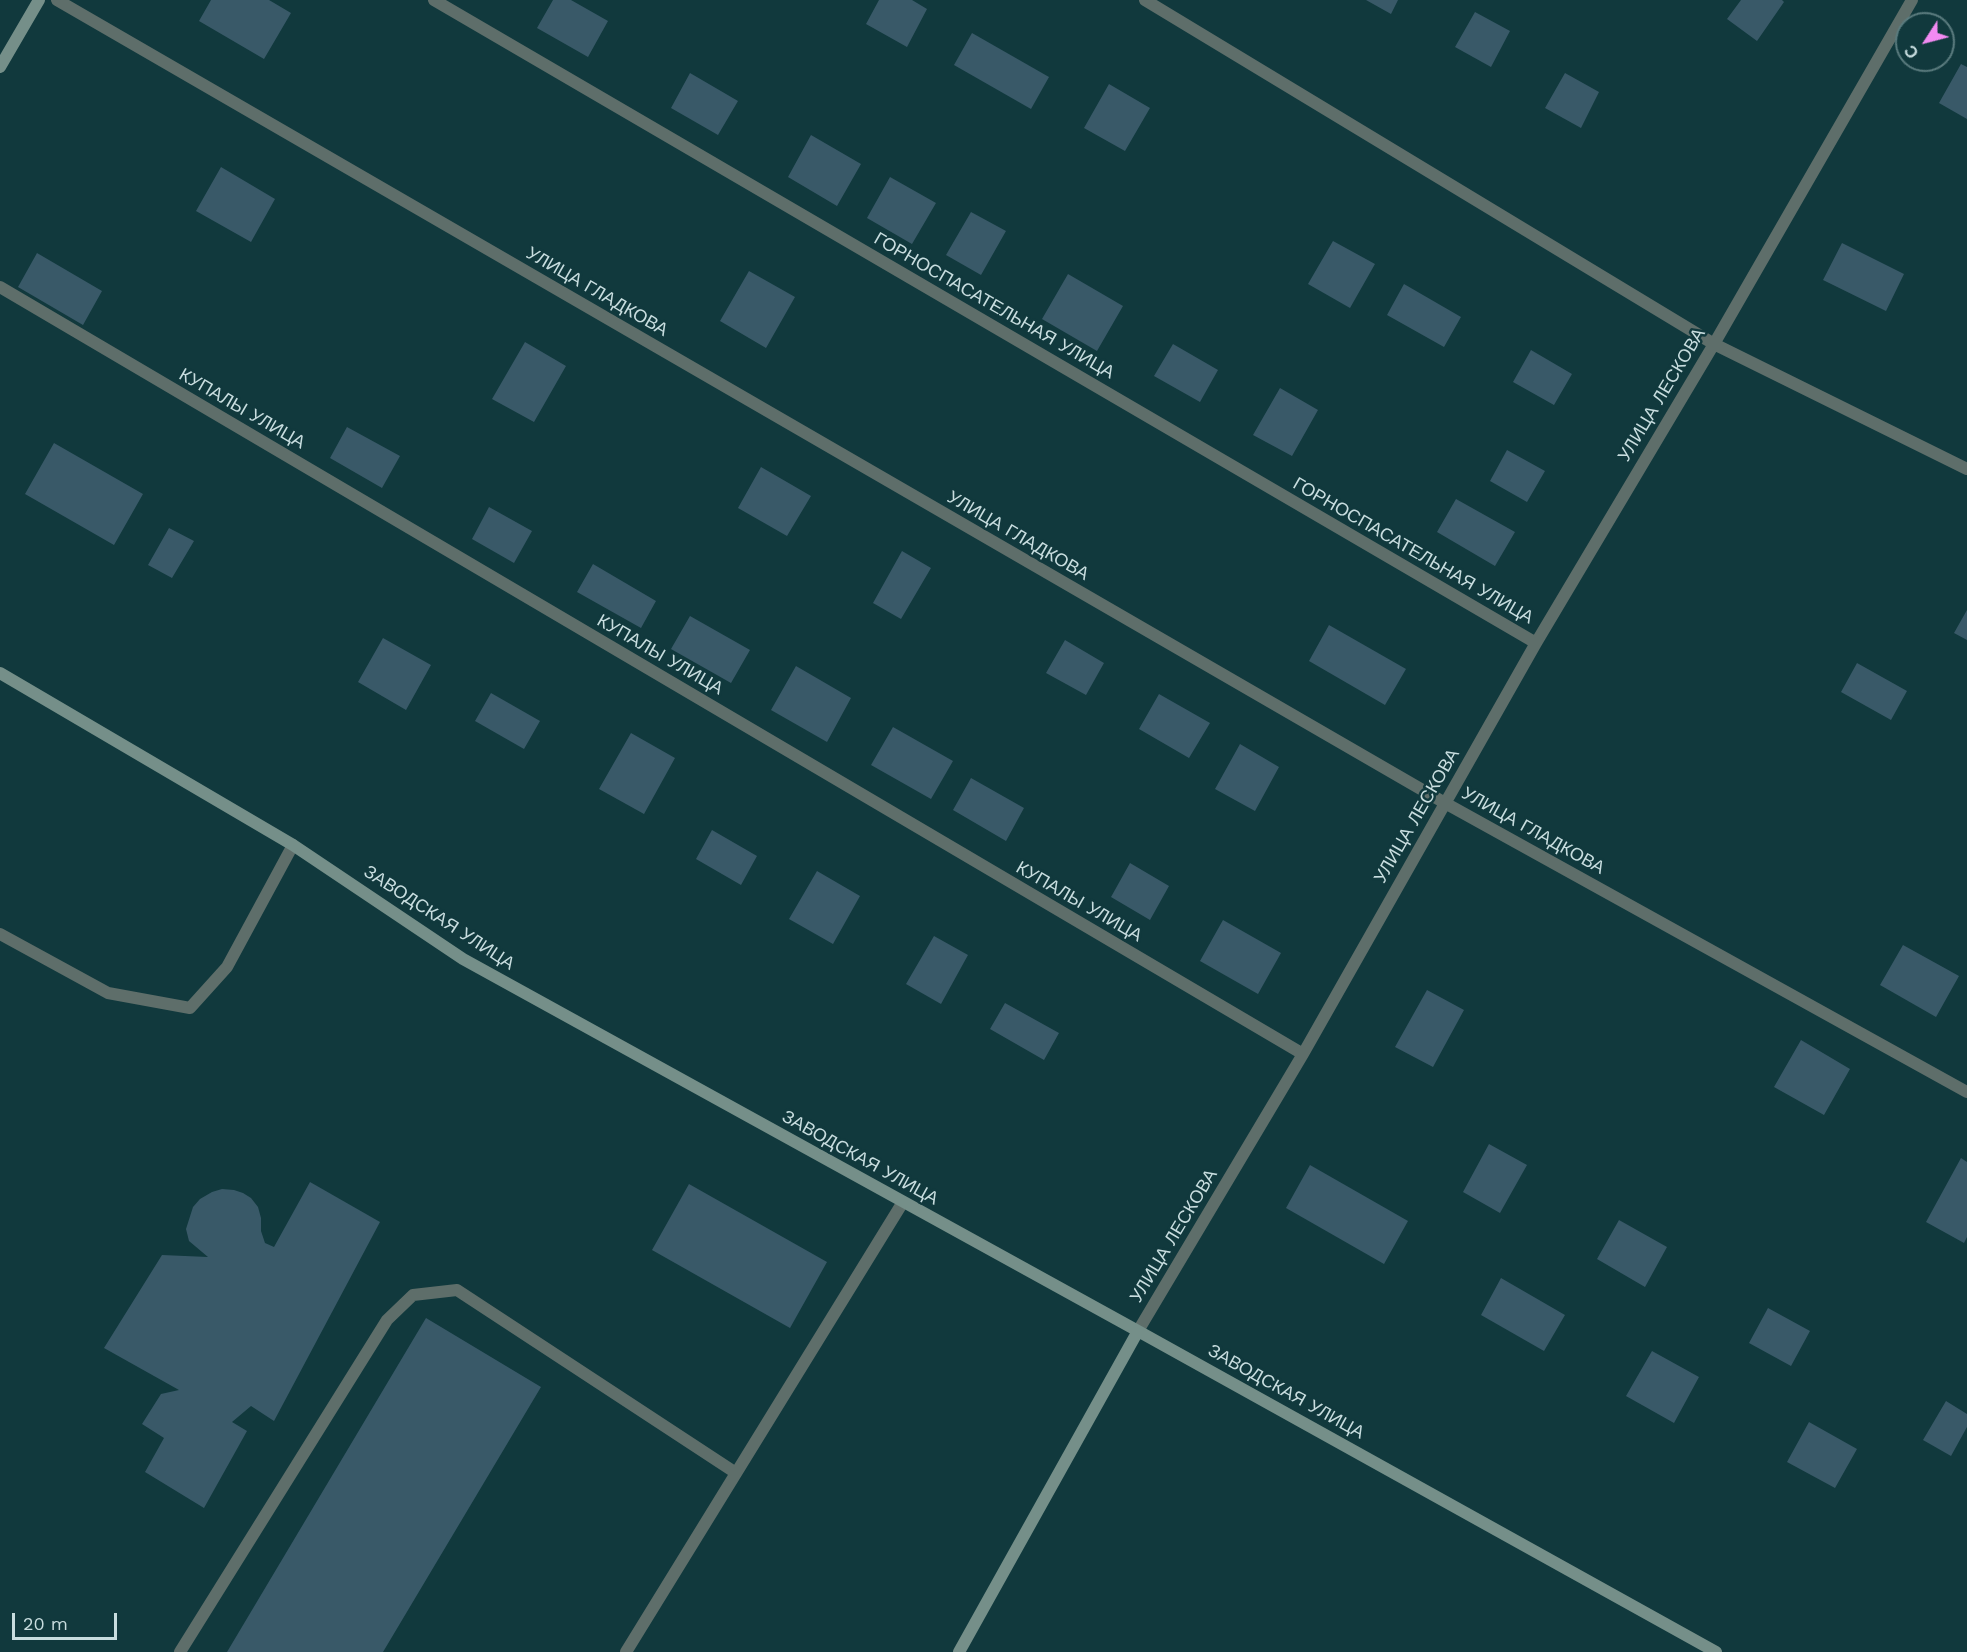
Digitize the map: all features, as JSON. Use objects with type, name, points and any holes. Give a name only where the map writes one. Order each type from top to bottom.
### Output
[{"type":"street","points":[[0,67],[39,0]]},
{"type":"street","name":"УЛИЦА ГЛАДКОВА","points":[[57,0],[1445,803],[1967,1092]]},
{"type":"street","name":"ГОРНОСПАСАТЕЛЬНАЯ УЛИЦА","points":[[434,0],[1536,644]]},
{"type":"street","points":[[1145,0],[1714,344],[1967,469]]},
{"type":"street","name":"УЛИЦА ЛЕСКОВА","points":[[959,1652],[1138,1331],[1303,1054],[1536,644],[1714,344],[1912,0]]},
{"type":"street","name":"КУПАЛЫ УЛИЦА","points":[[0,287],[1303,1054]]},
{"type":"street","name":"ЗАВОДСКАЯ УЛИЦА","points":[[0,674],[293,845],[463,959],[1716,1652]]},
{"type":"street","points":[[0,934],[108,993],[190,1008],[227,967],[293,845]]},
{"type":"street","points":[[626,1652],[903,1202]]},
{"type":"street","points":[[180,1652],[387,1320],[413,1295],[457,1290],[736,1473]]},
{"type":"building","points":[[211,0],[269,0],[291,13],[264,59],[199,21]]},
{"type":"building","points":[[553,0],[571,0],[608,21],[588,57],[537,28]]},
{"type":"building","points":[[879,0],[912,0],[927,9],[907,47],[866,24]]},
{"type":"building","points":[[1366,0],[1398,0],[1391,14]]},
{"type":"building","points":[[1741,0],[1782,0],[1784,2],[1757,41],[1727,19]]},
{"type":"building","points":[[1475,12],[1510,31],[1491,67],[1455,47]]},
{"type":"building","points":[[972,33],[1049,77],[1031,109],[954,65]]},
{"type":"building","points":[[1961,64],[1967,67],[1967,119],[1939,103]]},
{"type":"building","points":[[690,73],[738,101],[718,135],[671,108]]},
{"type":"building","points":[[1565,73],[1599,92],[1581,128],[1545,108]]},
{"type":"building","points":[[1109,84],[1150,108],[1125,151],[1084,128]]},
{"type":"building","points":[[811,135],[861,164],[837,206],[788,177]]},
{"type":"building","points":[[221,167],[275,199],[251,242],[196,211]]},
{"type":"building","points":[[890,177],[936,203],[912,244],[867,218]]},
{"type":"building","points":[[971,212],[1006,231],[981,275],[946,255]]},
{"type":"building","points":[[1333,241],[1375,264],[1350,308],[1308,284]]},
{"type":"building","points":[[1842,243],[1904,274],[1886,311],[1823,280]]},
{"type":"building","points":[[37,253],[102,291],[83,325],[18,287]]},
{"type":"building","points":[[749,271],[795,297],[766,348],[720,321]]},
{"type":"building","points":[[1068,274],[1123,306],[1097,351],[1042,319]]},
{"type":"building","points":[[1404,284],[1461,317],[1444,347],[1387,315]]},
{"type":"building","points":[[525,342],[566,366],[534,422],[492,399]]},
{"type":"building","points":[[1173,344],[1218,370],[1200,402],[1154,376]]},
{"type":"building","points":[[1531,350],[1572,374],[1554,405],[1513,382]]},
{"type":"building","points":[[1280,388],[1318,410],[1292,456],[1253,435]]},
{"type":"building","points":[[347,427],[400,456],[382,488],[330,458]]},
{"type":"building","points":[[54,443],[143,494],[114,545],[25,494]]},
{"type":"building","points":[[1507,450],[1545,471],[1527,502],[1490,481]]},
{"type":"building","points":[[761,467],[811,496],[787,536],[738,508]]},
{"type":"building","points":[[1456,499],[1515,532],[1495,566],[1437,532]]},
{"type":"building","points":[[489,507],[532,531],[514,563],[472,539]]},
{"type":"building","points":[[169,528],[194,541],[172,578],[148,565]]},
{"type":"building","points":[[902,551],[931,568],[901,619],[873,603]]},
{"type":"building","points":[[593,564],[656,601],[641,628],[577,592]]},
{"type":"building","points":[[1967,610],[1967,640],[1954,633]]},
{"type":"building","points":[[690,616],[750,650],[731,683],[671,649]]},
{"type":"building","points":[[1329,625],[1406,669],[1385,705],[1309,661]]},
{"type":"building","points":[[383,638],[431,665],[406,710],[358,682]]},
{"type":"building","points":[[1065,640],[1104,663],[1086,695],[1046,673]]},
{"type":"building","points":[[1857,663],[1907,691],[1891,720],[1841,692]]},
{"type":"building","points":[[796,666],[851,698],[827,742],[771,710]]},
{"type":"building","points":[[491,693],[540,721],[524,749],[475,721]]},
{"type":"building","points":[[1159,694],[1210,723],[1189,758],[1139,729]]},
{"type":"building","points":[[893,727],[953,761],[931,799],[871,765]]},
{"type":"building","points":[[631,733],[675,758],[644,814],[599,789]]},
{"type":"building","points":[[1240,744],[1279,767],[1255,811],[1215,789]]},
{"type":"building","points":[[971,778],[1024,808],[1006,841],[953,810]]},
{"type":"building","points":[[712,830],[757,856],[741,885],[696,859]]},
{"type":"building","points":[[1130,863],[1169,886],[1150,920],[1111,897]]},
{"type":"building","points":[[817,871],[860,896],[833,944],[789,919]]},
{"type":"building","points":[[1223,920],[1281,953],[1258,994],[1200,961]]},
{"type":"building","points":[[934,936],[968,955],[941,1004],[906,984]]},
{"type":"building","points":[[1903,945],[1959,976],[1936,1017],[1880,985]]},
{"type":"building","points":[[1427,990],[1464,1010],[1433,1067],[1395,1047]]},
{"type":"building","points":[[1005,1003],[1059,1033],[1044,1060],[990,1029]]},
{"type":"building","points":[[1801,1040],[1850,1069],[1824,1115],[1774,1087]]},
{"type":"building","points":[[1489,1144],[1527,1165],[1500,1213],[1463,1192]]},
{"type":"building","points":[[1961,1158],[1967,1162],[1967,1237],[1964,1243],[1926,1222]]},
{"type":"building","points":[[1310,1165],[1408,1221],[1384,1264],[1286,1208]]},
{"type":"building","points":[[310,1182],[380,1222],[274,1421],[251,1406],[232,1422],[247,1431],[204,1508],[145,1472],[164,1438],[142,1424],[161,1394],[179,1390],[104,1348],[162,1255],[208,1257],[189,1241],[186,1229],[193,1207],[200,1199],[222,1189],[234,1190],[251,1198],[258,1207],[265,1243],[274,1247]]},
{"type":"building","points":[[689,1184],[827,1262],[790,1328],[652,1250]]},
{"type":"building","points":[[1619,1220],[1667,1247],[1645,1287],[1597,1259]]},
{"type":"building","points":[[1501,1278],[1565,1315],[1544,1351],[1481,1315]]},
{"type":"building","points":[[1768,1308],[1810,1331],[1791,1366],[1749,1343]]},
{"type":"building","points":[[426,1318],[541,1387],[383,1652],[227,1652]]},
{"type":"building","points":[[1652,1351],[1699,1377],[1674,1423],[1626,1396]]},
{"type":"building","points":[[1946,1401],[1967,1414],[1967,1427],[1951,1456],[1923,1440]]},
{"type":"building","points":[[1809,1422],[1857,1449],[1835,1488],[1787,1462]]}]
